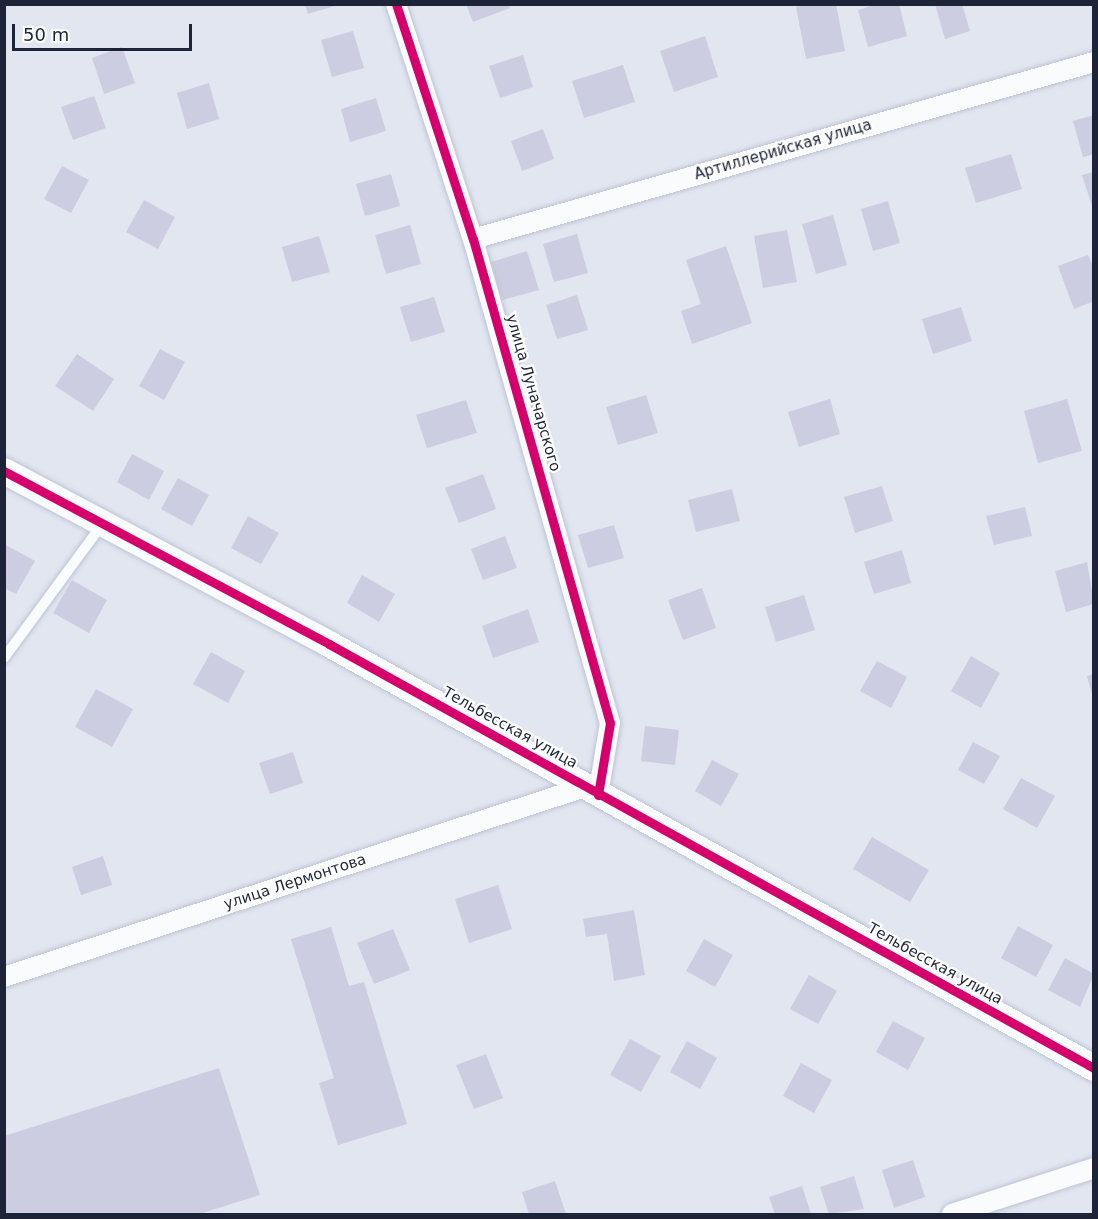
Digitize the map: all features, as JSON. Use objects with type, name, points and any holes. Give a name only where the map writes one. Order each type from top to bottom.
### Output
[{"type":"street","name":"улица Луначарского","points":[[396,4],[473,239],[610,723],[591,791]]},
{"type":"street","name":"Артиллерийская улица","points":[[473,239],[1094,62]]},
{"type":"street","name":"Тельбесская улица","points":[[4,471],[103,523],[1094,1068]]},
{"type":"street","name":"улица Лермонтова","points":[[4,977],[591,791]]},
{"type":"street","points":[[952,1215],[1094,1168]]},
{"type":"lane","points":[[4,658],[103,523]]},
{"type":"building","points":[[305,4],[338,4],[338,5],[308,14]]},
{"type":"building","points":[[466,4],[508,4],[510,8],[473,22]]},
{"type":"building","points":[[807,4],[836,4],[845,51],[806,59],[796,7]]},
{"type":"building","points":[[877,4],[899,4],[907,36],[868,47],[858,10]]},
{"type":"building","points":[[935,4],[962,4],[970,31],[945,39]]},
{"type":"building","points":[[353,31],[364,68],[332,77],[321,40]]},
{"type":"building","points":[[705,36],[718,77],[674,92],[660,51]]},
{"type":"building","points":[[122,47],[135,83],[104,94],[92,58]]},
{"type":"building","points":[[523,55],[533,87],[500,98],[489,66]]},
{"type":"building","points":[[623,65],[635,102],[584,118],[572,81]]},
{"type":"building","points":[[209,83],[219,119],[187,129],[177,93]]},
{"type":"building","points":[[94,96],[106,128],[73,140],[61,107]]},
{"type":"building","points":[[376,98],[386,131],[350,142],[341,109]]},
{"type":"building","points":[[1094,115],[1094,154],[1083,157],[1073,121]]},
{"type":"building","points":[[543,129],[554,159],[522,171],[511,141]]},
{"type":"building","points":[[1011,154],[1022,189],[976,203],[965,168]]},
{"type":"building","points":[[62,166],[89,180],[71,213],[44,199]]},
{"type":"building","points":[[1094,172],[1094,209],[1093,209],[1082,175]]},
{"type":"building","points":[[391,174],[400,206],[365,216],[356,184]]},
{"type":"building","points":[[144,200],[175,217],[158,249],[126,232]]},
{"type":"building","points":[[888,201],[900,243],[873,251],[861,209]]},
{"type":"building","points":[[833,215],[847,265],[816,274],[802,224]]},
{"type":"building","points":[[410,225],[421,264],[386,274],[375,235]]},
{"type":"building","points":[[787,230],[797,282],[763,288],[754,236]]},
{"type":"building","points":[[577,234],[588,273],[554,282],[543,244]]},
{"type":"building","points":[[319,236],[330,272],[292,282],[282,247]]},
{"type":"building","points":[[726,246],[752,323],[692,344],[681,311],[701,304],[686,260]]},
{"type":"building","points":[[527,251],[539,290],[502,300],[491,262]]},
{"type":"building","points":[[1088,255],[1094,269],[1094,301],[1074,309],[1058,266]]},
{"type":"building","points":[[577,295],[588,330],[557,339],[546,305]]},
{"type":"building","points":[[434,297],[445,332],[411,342],[400,307]]},
{"type":"building","points":[[961,307],[972,341],[933,354],[922,319]]},
{"type":"building","points":[[160,349],[185,362],[164,400],[139,386]]},
{"type":"building","points":[[77,354],[114,379],[93,411],[55,386]]},
{"type":"building","points":[[646,395],[658,433],[618,445],[606,407]]},
{"type":"building","points":[[830,399],[840,434],[799,447],[788,412]]},
{"type":"building","points":[[1067,399],[1082,451],[1038,463],[1024,411]]},
{"type":"building","points":[[466,400],[477,433],[427,448],[416,415]]},
{"type":"building","points":[[132,454],[164,471],[149,500],[117,482]]},
{"type":"building","points":[[483,474],[496,509],[459,523],[445,488]]},
{"type":"building","points":[[178,478],[209,495],[192,526],[161,509]]},
{"type":"building","points":[[882,486],[893,521],[855,533],[844,497]]},
{"type":"building","points":[[732,489],[740,521],[696,532],[688,500]]},
{"type":"building","points":[[1025,507],[1032,536],[994,545],[986,516]]},
{"type":"building","points":[[248,516],[279,533],[261,564],[231,548]]},
{"type":"building","points":[[614,525],[624,558],[588,568],[578,535]]},
{"type":"building","points":[[505,536],[517,568],[483,580],[471,549]]},
{"type":"building","points":[[4,544],[35,561],[16,594],[4,588]]},
{"type":"building","points":[[902,550],[911,583],[874,594],[864,562]]},
{"type":"building","points":[[1087,562],[1094,604],[1066,612],[1055,571]]},
{"type":"building","points":[[362,575],[395,594],[379,622],[347,603]]},
{"type":"building","points":[[72,580],[107,600],[89,633],[53,613]]},
{"type":"building","points":[[702,588],[716,628],[683,640],[668,600]]},
{"type":"building","points":[[804,595],[815,630],[776,642],[765,607]]},
{"type":"building","points":[[528,609],[539,642],[493,658],[482,626]]},
{"type":"building","points":[[211,652],[245,671],[228,703],[193,684]]},
{"type":"building","points":[[971,656],[1000,673],[981,708],[951,691]]},
{"type":"building","points":[[877,661],[907,677],[891,708],[860,691]]},
{"type":"building","points":[[1094,674],[1094,698],[1093,698],[1087,676]]},
{"type":"building","points":[[96,689],[133,709],[112,747],[75,727]]},
{"type":"building","points":[[645,726],[679,730],[675,765],[641,761]]},
{"type":"building","points":[[973,742],[1000,756],[984,784],[958,770]]},
{"type":"building","points":[[293,752],[303,783],[270,794],[259,763]]},
{"type":"building","points":[[712,760],[739,774],[721,806],[695,791]]},
{"type":"building","points":[[1021,778],[1055,796],[1037,828],[1003,809]]},
{"type":"building","points":[[872,837],[929,870],[910,902],[853,869]]},
{"type":"building","points":[[103,856],[112,885],[81,895],[72,867]]},
{"type":"building","points":[[498,885],[512,929],[469,943],[455,899]]},
{"type":"building","points":[[634,910],[645,975],[614,981],[607,934],[586,937],[583,919]]},
{"type":"building","points":[[1018,926],[1053,945],[1036,977],[1001,958]]},
{"type":"building","points":[[331,927],[349,986],[364,982],[407,1124],[338,1145],[319,1083],[334,1078],[291,939]]},
{"type":"building","points":[[393,929],[410,970],[374,984],[357,943]]},
{"type":"building","points":[[704,939],[733,955],[715,987],[686,971]]},
{"type":"building","points":[[1065,958],[1094,974],[1080,1007],[1048,990]]},
{"type":"building","points":[[809,975],[837,991],[818,1024],[790,1009]]},
{"type":"building","points":[[893,1021],[925,1038],[908,1070],[876,1052]]},
{"type":"building","points":[[630,1039],[661,1056],[641,1092],[610,1075]]},
{"type":"building","points":[[687,1041],[717,1058],[700,1089],[670,1072]]},
{"type":"building","points":[[486,1054],[503,1098],[474,1109],[456,1065]]},
{"type":"building","points":[[801,1063],[832,1080],[814,1113],[783,1096]]},
{"type":"building","points":[[219,1068],[260,1195],[199,1214],[4,1214],[4,1136]]},
{"type":"building","points":[[913,1160],[925,1197],[894,1208],[882,1170]]},
{"type":"building","points":[[854,1176],[864,1209],[829,1214],[820,1187]]},
{"type":"building","points":[[555,1181],[566,1214],[529,1214],[522,1192]]},
{"type":"building","points":[[802,1186],[811,1214],[775,1214],[769,1197]]},
{"type":"cycle path","points":[[396,4],[473,239],[610,723],[598,795]]},
{"type":"cycle path","points":[[4,471],[329,644],[1094,1068]]}]
